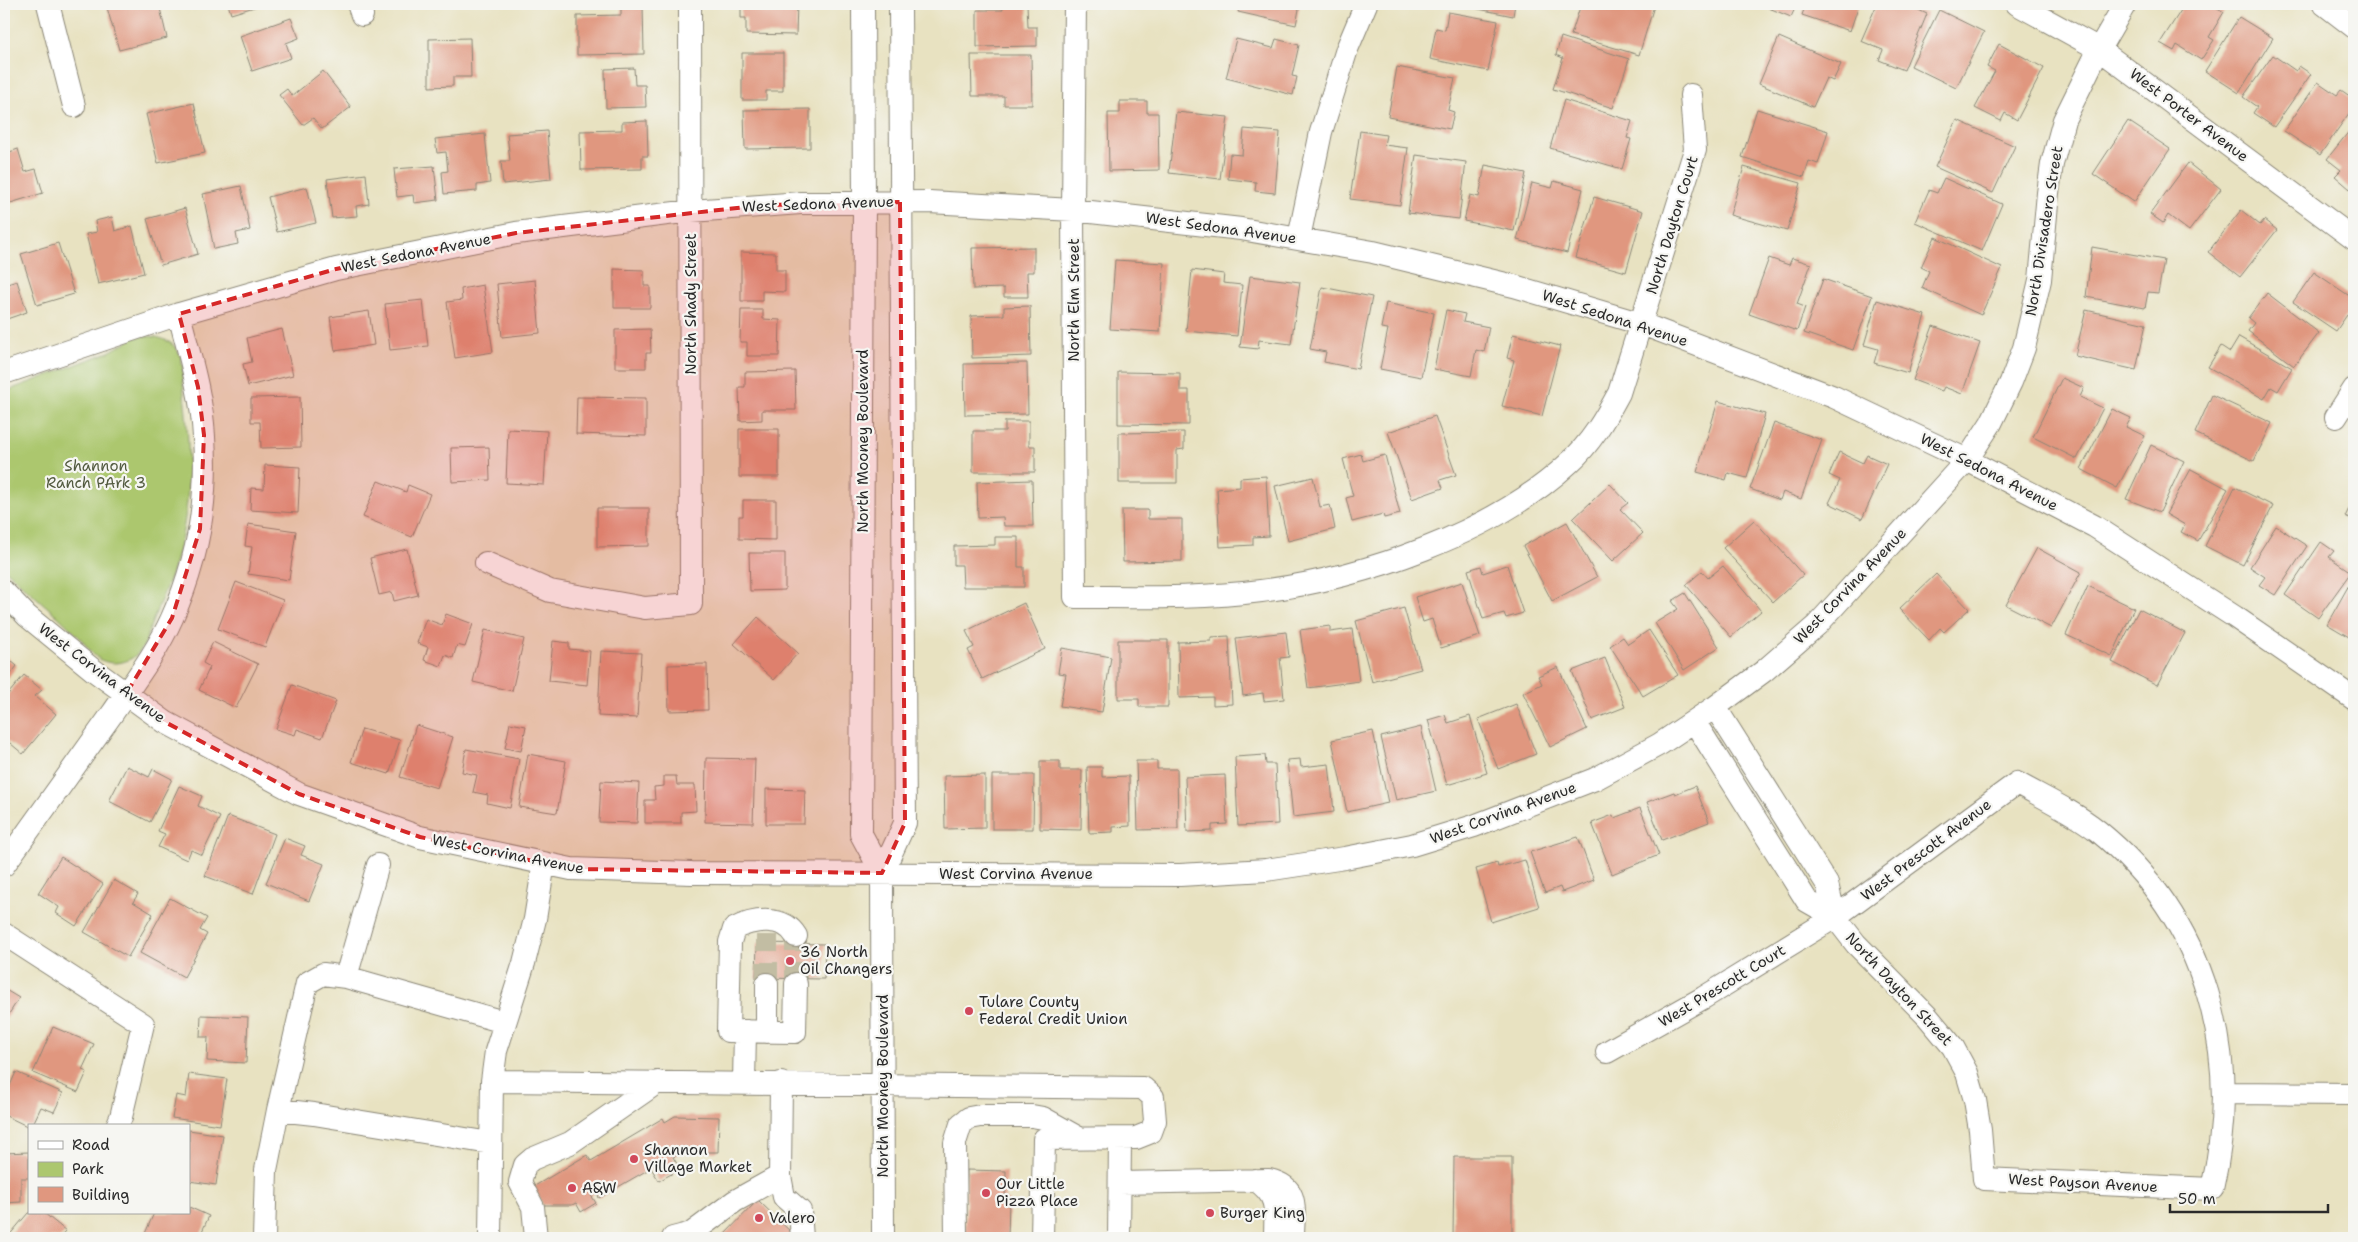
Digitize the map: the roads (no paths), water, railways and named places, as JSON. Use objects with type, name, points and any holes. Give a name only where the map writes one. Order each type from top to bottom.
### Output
[{"type":"street","points":[[48,4],[74,106]]},
{"type":"street","name":"North Shady Street","points":[[486,563],[550,591],[645,608],[691,604],[690,4]]},
{"type":"street","name":"North Mooney Boulevard","points":[[863,4],[861,834],[882,873]]},
{"type":"street","name":"North Mooney Boulevard","points":[[883,1238],[882,873],[905,823],[900,4]]},
{"type":"street","name":"North Elm Street","points":[[1075,4],[1073,210],[1075,597]]},
{"type":"street","points":[[1298,238],[1321,132],[1347,50],[1366,4]]},
{"type":"street","name":"West Porter Avenue","points":[[2017,4],[2099,49],[2354,238]]},
{"type":"street","name":"North Divisadero Street","points":[[1967,460],[1991,423],[2012,382],[2024,348],[2040,280],[2048,193],[2058,140],[2064,120],[2099,49],[2125,4]]},
{"type":"street","points":[[2324,4],[2354,27]]},
{"type":"street","name":"North Dayton Court","points":[[1075,597],[1211,596],[1270,590],[1345,574],[1391,560],[1466,531],[1508,509],[1542,486],[1569,463],[1589,442],[1604,422],[1619,393],[1695,150],[1691,95]]},
{"type":"street","name":"West Sedona Avenue","points":[[4,373],[179,314],[345,267],[516,233],[691,211],[763,204],[900,202],[1073,210],[1175,221],[1298,238],[1374,252],[1505,283],[1642,324],[1834,397],[1967,460],[2094,526],[2235,617],[2354,699]]},
{"type":"street","points":[[4,865],[126,694],[149,658],[172,618],[189,574],[200,529],[205,476],[204,435],[198,387],[179,314]]},
{"type":"street","points":[[2336,417],[2354,389]]},
{"type":"street","name":"West Corvina Avenue","points":[[4,592],[42,628],[92,669],[165,722],[299,794],[420,836],[571,869],[683,873],[1180,874],[1266,870],[1345,858],[1412,845],[1474,826],[1533,805],[1595,779],[1660,744],[1764,671],[1817,625],[1967,460]]},
{"type":"street","name":"North Dayton Street","points":[[1715,707],[1827,884],[1835,917]]},
{"type":"street","name":"North Dayton Street","points":[[1694,721],[1807,901],[1835,917],[1856,944],[1936,1025],[1957,1053],[1967,1073],[1977,1107],[1984,1179]]},
{"type":"street","name":"West Prescott Avenue","points":[[1835,917],[2017,782],[2096,830],[2131,862],[2159,894],[2191,949],[2208,993],[2219,1039],[2223,1093]]},
{"type":"street","points":[[490,1238],[490,1143],[492,1081],[496,1051],[524,963],[535,919],[544,863]]},
{"type":"street","points":[[346,977],[378,865]]},
{"type":"street","name":"West Prescott Court","points":[[1607,1052],[1703,998],[1835,917]]},
{"type":"street","points":[[763,1031],[730,942],[734,929],[746,923],[774,930]]},
{"type":"street","points":[[4,934],[143,1024],[122,1117],[118,1124]]},
{"type":"street","points":[[264,1238],[266,1170],[307,982],[323,974],[346,977],[504,1022]]},
{"type":"street","points":[[744,1082],[782,984]]},
{"type":"street","points":[[492,1081],[781,1082],[1143,1088],[1153,1097],[1155,1121],[1151,1132],[1136,1138],[1044,1139],[1042,1238]]},
{"type":"street","points":[[536,1238],[533,1207],[520,1182],[525,1165],[532,1159],[556,1150],[584,1134],[658,1082]]},
{"type":"street","points":[[781,1082],[780,1176],[784,1197],[800,1211],[802,1238]]},
{"type":"street","points":[[2223,1093],[2354,1094]]},
{"type":"street","name":"West Payson Avenue","points":[[1984,1179],[2212,1190],[2221,1141],[2223,1093]]},
{"type":"street","points":[[278,1110],[314,1114],[490,1143]]},
{"type":"street","points":[[956,1238],[955,1143],[961,1124],[969,1118],[980,1116],[1032,1116],[1043,1118],[1082,1139]]},
{"type":"street","points":[[1119,1238],[1120,1139]]},
{"type":"street","points":[[673,1238],[692,1233],[735,1201],[780,1176]]},
{"type":"street","points":[[1120,1183],[1255,1180],[1280,1182],[1288,1188],[1294,1200],[1293,1238]]},
{"type":"street","points":[[1255,1180],[1267,1187],[1273,1196],[1275,1238]]},
{"type":"tunnel","points":[[767,935],[767,984]]},
{"type":"tunnel","points":[[796,936],[796,984]]},
{"type":"place","name":"36 North Oil Changers","points":[[790,961]]},
{"type":"place","name":"Tulare County Federal Credit Union","points":[[969,1011]]},
{"type":"place","name":"Shannon Village Market","points":[[634,1159]]},
{"type":"place","name":"A&W","points":[[572,1188]]},
{"type":"place","name":"Our Little Pizza Place","points":[[986,1193]]},
{"type":"place","name":"Burger King","points":[[1210,1213]]},
{"type":"place","name":"Valero","points":[[759,1218]]},
{"type":"park label","name":"Shannon Ranch PArk 3","points":[[96,474]]}]
